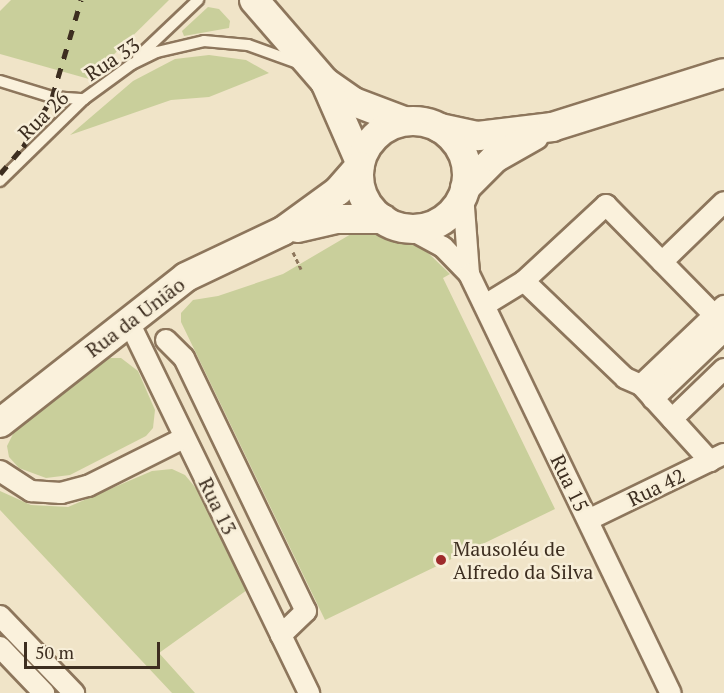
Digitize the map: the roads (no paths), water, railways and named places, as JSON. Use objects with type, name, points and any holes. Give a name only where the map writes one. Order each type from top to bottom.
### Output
[{"type":"street","points":[[254,0],[318,75],[354,102],[404,121],[423,122],[440,128],[489,136],[552,127],[724,73]]},
{"type":"street","points":[[318,75],[360,164],[363,195],[394,223],[435,224],[449,215],[464,191],[495,158],[552,127]]},
{"type":"street","points":[[360,164],[376,135],[404,121]]},
{"type":"street","points":[[440,128],[455,140],[464,156],[464,191]]},
{"type":"street","name":"Rua da União","points":[[0,423],[128,320],[186,277],[283,231],[338,191],[360,164]]},
{"type":"street","name":"Rua 15","points":[[464,191],[469,274]]},
{"type":"street","points":[[662,262],[724,201]]},
{"type":"street","points":[[484,305],[524,281],[606,204],[722,319],[647,392]]},
{"type":"street","name":"Rua da União","points":[[283,231],[336,219],[394,223]]},
{"type":"street","name":"Rua 15","points":[[394,223],[443,247],[469,274],[671,693]]},
{"type":"street","points":[[524,281],[625,378],[647,392],[672,419],[717,457]]},
{"type":"street","name":"Rua 13","points":[[128,320],[309,693]]},
{"type":"street","points":[[166,340],[184,358],[306,611],[281,635]]},
{"type":"street","points":[[672,419],[724,369]]},
{"type":"street","points":[[0,471],[31,491],[61,494],[88,486],[184,438]]},
{"type":"street","name":"Rua 42","points":[[588,520],[717,457]]},
{"type":"street","points":[[0,616],[50,668],[64,690]]},
{"type":"street","points":[[16,632],[0,647],[34,689],[50,668]]},
{"type":"lane","points":[[132,64],[198,0]]},
{"type":"lane","name":"Rua 33","points":[[0,81],[52,97],[84,99],[132,64],[179,45],[227,41],[269,51],[318,75]]},
{"type":"lane","name":"Rua 26","points":[[0,181],[84,99]]},
{"type":"railway","points":[[0,174],[23,147],[52,97],[81,0]]},
{"type":"place","name":"Mausoléu de Alfredo da Silva","points":[[441,560]]}]
